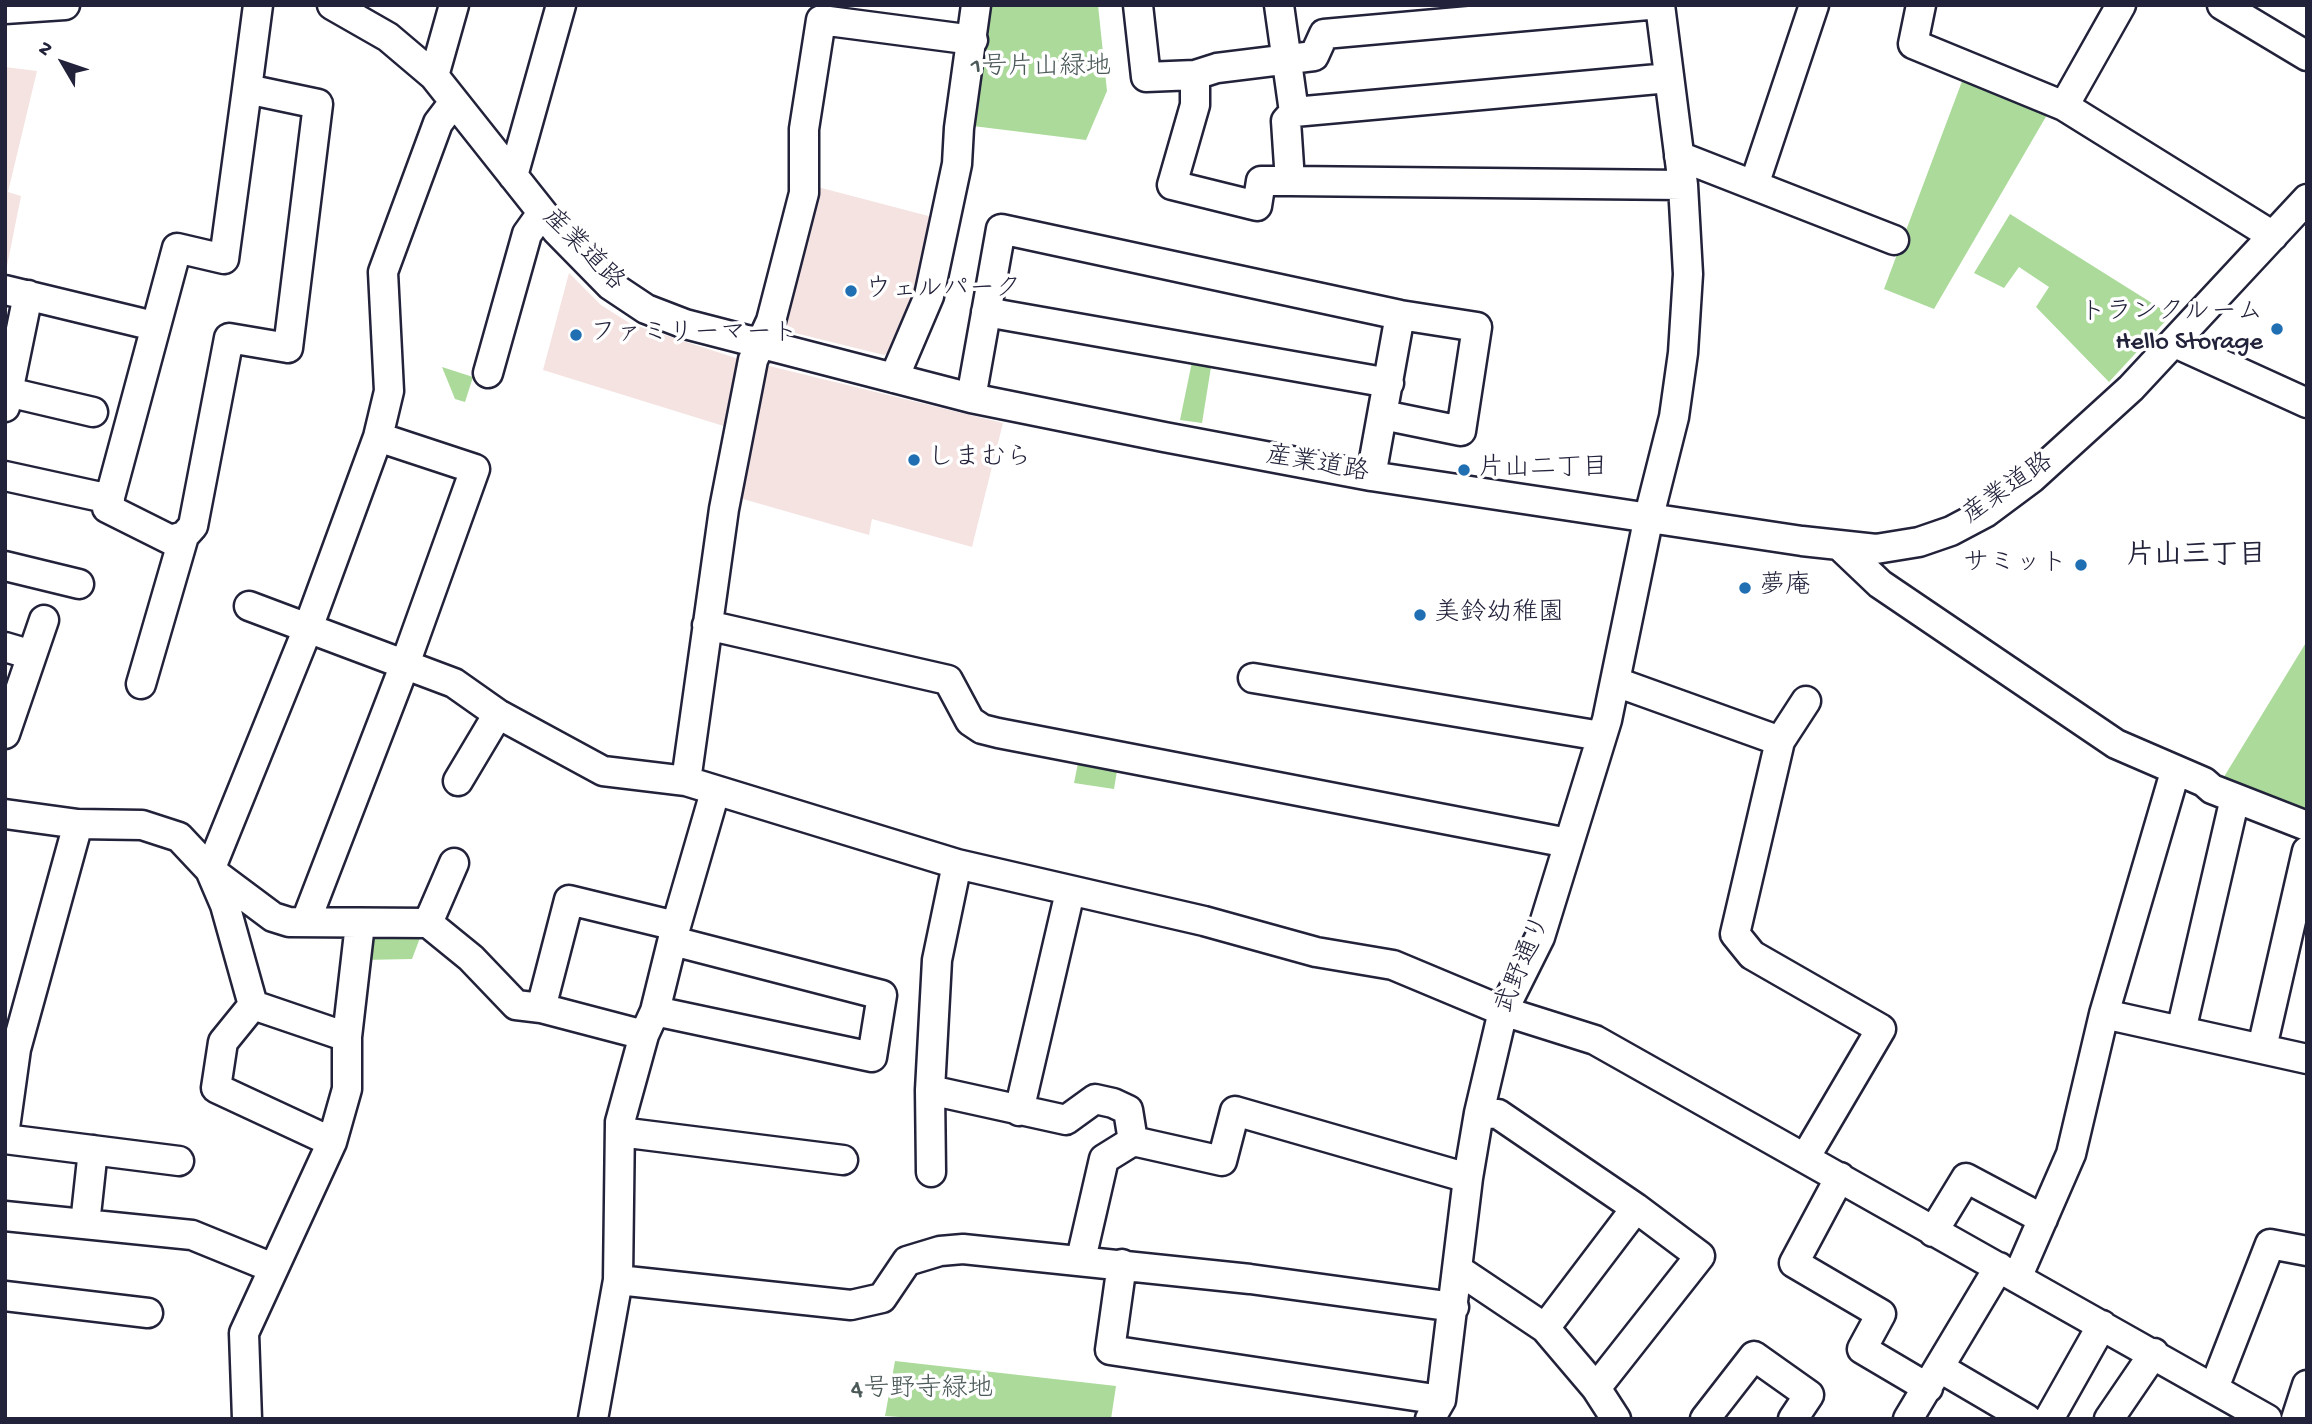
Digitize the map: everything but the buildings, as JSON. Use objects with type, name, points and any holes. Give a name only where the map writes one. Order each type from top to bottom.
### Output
[{"type":"street","points":[[5,9],[65,5]]},
{"type":"street","points":[[184,536],[171,540],[107,508],[177,248],[224,259],[258,5]]},
{"type":"street","name":"産業道路","points":[[332,5],[364,13],[434,76],[542,213],[610,285],[646,309],[685,324],[971,398],[1371,476],[1876,549],[1919,542],[1951,531],[1985,513],[2080,438],[2175,343],[2307,199]]},
{"type":"street","points":[[434,76],[454,5]]},
{"type":"street","points":[[513,176],[561,5]]},
{"type":"street","points":[[894,378],[929,296],[957,164],[958,128],[976,5]]},
{"type":"street","points":[[1138,5],[1146,77],[1195,75],[1285,58],[1314,56],[1324,34],[1648,5]]},
{"type":"street","points":[[1279,5],[1294,112]]},
{"type":"street","name":"武野通り","points":[[1435,1409],[1454,1307],[1468,1178],[1479,1113],[1503,1012],[1540,937],[1601,736],[1616,682],[1649,516],[1674,417],[1683,353],[1688,274],[1683,185],[1660,5]]},
{"type":"street","points":[[1755,185],[1814,5]]},
{"type":"street","points":[[1921,5],[1913,44],[2064,106],[2273,236]]},
{"type":"street","points":[[2222,5],[2307,56]]},
{"type":"street","points":[[2064,106],[2109,9]]},
{"type":"street","points":[[686,781],[724,509],[753,359],[771,321],[804,193],[804,129],[821,20],[973,40]]},
{"type":"street","points":[[1195,75],[1195,105],[1172,186],[1257,206],[1261,181],[1683,185]]},
{"type":"street","points":[[1290,181],[1286,121],[1294,112],[1669,78]]},
{"type":"street","points":[[141,684],[184,536],[193,526],[229,338],[288,348],[318,104],[247,89]]},
{"type":"street","points":[[253,1004],[225,905],[210,870],[308,628],[378,437],[389,391],[383,272],[438,123],[454,102]]},
{"type":"street","points":[[1679,156],[1894,240]]},
{"type":"street","points":[[488,373],[527,234],[542,213]]},
{"type":"street","points":[[971,398],[1000,229],[1400,314],[1477,327],[1461,431],[1384,415]]},
{"type":"street","points":[[93,411],[7,399],[17,293],[154,326]]},
{"type":"street","points":[[986,312],[1389,383]]},
{"type":"street","points":[[1371,476],[1400,314]]},
{"type":"street","points":[[2175,343],[2307,403]]},
{"type":"street","points":[[306,921],[405,664],[475,469],[378,437]]},
{"type":"street","points":[[5,476],[110,499]]},
{"type":"street","points":[[1839,545],[1880,584],[2106,737],[2175,772],[2307,826]]},
{"type":"street","points":[[5,566],[79,584]]},
{"type":"street","points":[[249,607],[454,683],[498,714],[603,771],[686,781],[957,864],[1204,921],[1316,952],[1393,965],[1503,1012],[1595,1040],[2267,1419]]},
{"type":"street","points":[[5,733],[19,651],[44,620]]},
{"type":"street","points":[[707,625],[948,680],[970,721],[982,729],[1568,842]]},
{"type":"street","points":[[1253,678],[1601,736]]},
{"type":"street","points":[[1616,682],[1780,741]]},
{"type":"street","points":[[1805,1158],[1881,1029],[1752,955],[1735,934],[1780,741],[1806,701]]},
{"type":"street","points":[[458,782],[498,714]]},
{"type":"street","points":[[1908,1419],[2043,1219],[2071,1154],[2104,1014],[2175,772]]},
{"type":"street","points":[[593,1419],[618,1280],[620,1122],[715,792]]},
{"type":"street","points":[[2181,1031],[2235,798]]},
{"type":"street","points":[[5,814],[78,824],[142,825],[179,836],[210,870],[273,917],[289,922],[428,923],[471,958],[516,1005],[872,1057],[882,995],[569,900],[541,1008]]},
{"type":"street","points":[[5,1128],[16,1049],[78,824]]},
{"type":"street","points":[[2262,1048],[2307,852]]},
{"type":"street","points":[[428,923],[454,863]]},
{"type":"street","points":[[930,1172],[930,1090],[937,960],[957,864]]},
{"type":"street","points":[[1019,1111],[1070,892]]},
{"type":"street","points":[[247,1419],[244,1332],[332,1142],[347,1090],[347,1037],[360,924]]},
{"type":"street","points":[[253,1004],[347,1037]]},
{"type":"street","points":[[253,1004],[223,1042],[216,1088],[332,1142]]},
{"type":"street","points":[[2104,1014],[2307,1059]]},
{"type":"street","points":[[930,1090],[1066,1120],[1095,1099],[1113,1103],[1128,1110],[1133,1141]]},
{"type":"street","points":[[1081,1259],[1104,1159],[1133,1141],[1222,1161],[1235,1111],[1468,1178]]},
{"type":"street","points":[[1479,1113],[1498,1114],[1700,1256],[1596,1388]]},
{"type":"street","points":[[620,1132],[843,1160]]},
{"type":"street","points":[[5,1139],[179,1161]]},
{"type":"street","points":[[85,1224],[93,1150]]},
{"type":"street","points":[[1840,1177],[1794,1263],[1881,1314],[1862,1349],[2027,1419]]},
{"type":"street","points":[[1933,1232],[1966,1178],[2043,1219]]},
{"type":"street","points":[[1545,1328],[1636,1209]]},
{"type":"street","points":[[5,1216],[192,1235],[273,1268]]},
{"type":"street","points":[[2214,1388],[2270,1244],[2307,1251]]},
{"type":"street","points":[[618,1280],[852,1305],[882,1298],[907,1261],[940,1251],[963,1249],[1081,1259],[1454,1307]]},
{"type":"street","points":[[1122,1264],[1110,1350],[1435,1409]]},
{"type":"street","points":[[1457,1269],[1545,1328],[1596,1388],[1616,1419]]},
{"type":"street","points":[[5,1296],[148,1313]]},
{"type":"street","points":[[2049,1419],[2102,1325]]},
{"type":"street","points":[[2109,1419],[2154,1353]]},
{"type":"street","points":[[1704,1419],[1754,1356],[1810,1395],[1793,1419]]},
{"type":"street","points":[[2296,1419],[2307,1385]]},
{"type":"shaded area","points":[[5,67],[37,71],[8,192],[21,196],[5,276]]},
{"type":"shaded area","points":[[814,186],[936,218],[920,292],[898,349],[884,355],[783,330],[777,324]]},
{"type":"shaded area","points":[[569,273],[601,305],[631,324],[742,360],[730,428],[543,370]]},
{"type":"shaded area","points":[[761,364],[1003,423],[972,547],[872,519],[869,535],[736,497]]},
{"type":"green space","name":"1号片山緑地","points":[[983,5],[1098,5],[1107,91],[1086,140],[973,126]]},
{"type":"green space","points":[[1964,76],[2051,108],[1934,309],[1884,289]]},
{"type":"green space","points":[[2010,214],[2171,315],[2109,382],[2036,307],[2049,287],[2019,267],[2004,288],[1974,273]]},
{"type":"green space","points":[[1193,357],[1212,361],[1202,423],[1180,420]]},
{"type":"green space","points":[[442,367],[473,377],[465,402],[455,399]]},
{"type":"green space","points":[[2307,641],[2307,811],[2222,780]]},
{"type":"green space","points":[[1079,758],[1118,765],[1114,789],[1074,783]]},
{"type":"green space","points":[[363,928],[423,930],[412,959],[361,960]]},
{"type":"green space","name":"4号野寺緑地","points":[[895,1361],[1116,1386],[1111,1419],[930,1419],[885,1416]]},
{"type":"place","name":"ウェルパーク","points":[[851,291]]},
{"type":"place","name":"トランクルーム Hello Storage","points":[[2277,329]]},
{"type":"place","name":"ファミリーマート","points":[[576,335]]},
{"type":"place","name":"しまむら","points":[[914,460]]},
{"type":"place","name":"片山二丁目","points":[[1464,470]]},
{"type":"place","name":"サミット","points":[[2081,565]]},
{"type":"place","name":"夢庵","points":[[1745,588]]},
{"type":"place","name":"美鈴幼稚園","points":[[1420,615]]},
{"type":"district","name":"片山三丁目","points":[[2196,558]]}]
